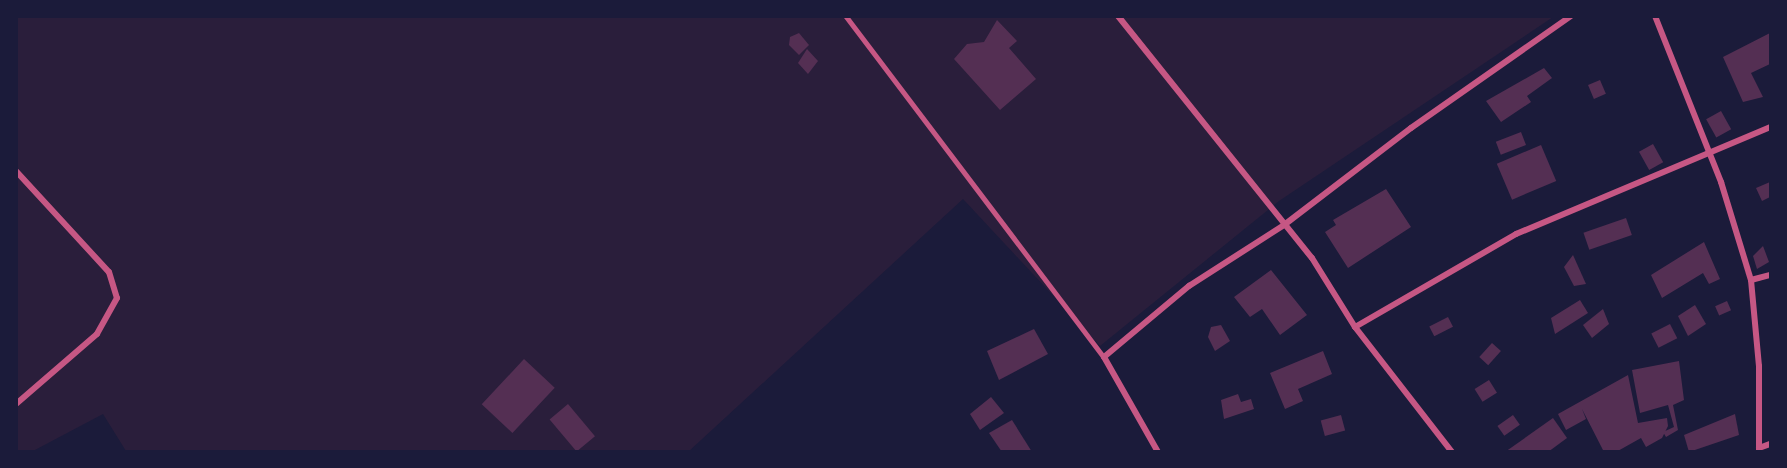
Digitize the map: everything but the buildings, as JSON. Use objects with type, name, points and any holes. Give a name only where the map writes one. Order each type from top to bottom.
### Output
[{"type":"street","points":[[1119,16],[1312,258],[1355,327],[1452,452]]},
{"type":"street","points":[[1158,452],[1104,357],[1189,286],[1284,225],[1411,128],[1570,16]]},
{"type":"street","points":[[1655,16],[1709,153],[1751,280],[1759,366],[1759,450],[1770,444]]},
{"type":"street","points":[[1355,327],[1516,234],[1770,127]]},
{"type":"street","points":[[16,171],[109,272],[117,298],[96,334],[16,404]]},
{"type":"street","points":[[1751,280],[1770,275]]},
{"type":"lane","points":[[846,16],[1104,357]]},
{"type":"shaded area","points":[[16,17],[1553,17],[1279,201],[1100,346],[963,199],[688,452],[126,451],[103,414],[33,451],[17,451]]}]
